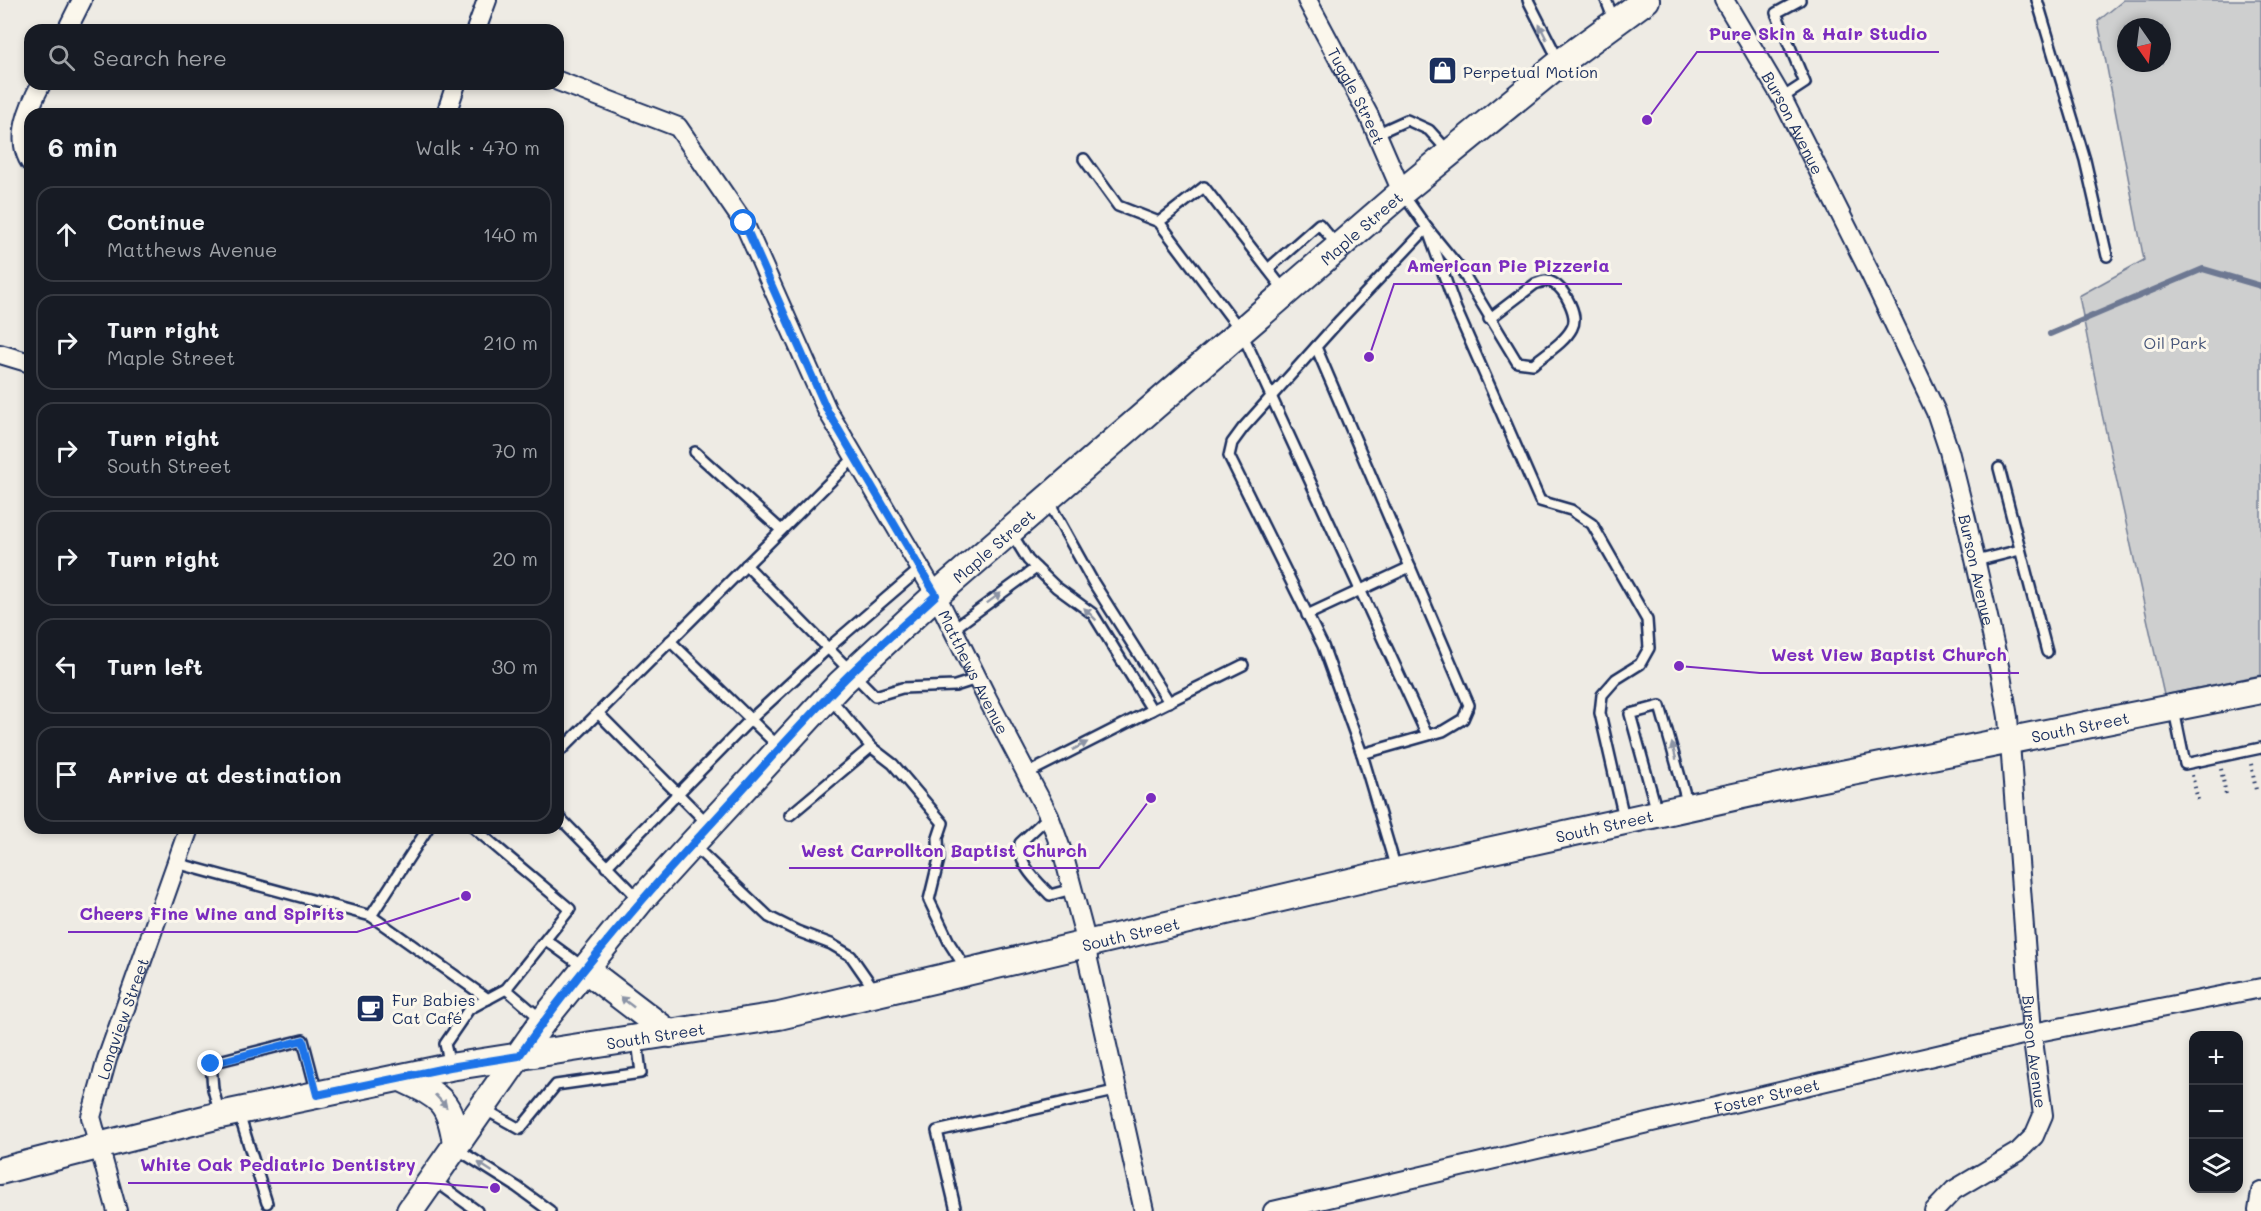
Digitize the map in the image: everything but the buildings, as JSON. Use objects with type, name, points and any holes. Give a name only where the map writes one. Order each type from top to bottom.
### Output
[{"type":"street","points":[[70,24],[82,0]]},
{"type":"street","points":[[478,24],[486,0]]},
{"type":"street","name":"Tuggle Street","points":[[1307,0],[1376,134],[1402,192]]},
{"type":"street","name":"Maple Street","points":[[415,1209],[432,1179],[543,1021],[641,900],[850,674],[936,595],[1402,192],[1560,63],[1610,11],[1646,0]]},
{"type":"street","name":"Burson Avenue","points":[[1724,0],[1782,98],[1870,273],[1936,412],[1949,451],[2001,675],[2010,741],[2032,1033],[2043,1115],[2034,1136],[2018,1152],[1954,1190],[1934,1211]]},
{"type":"street","name":"Matthews Avenue","points":[[564,83],[678,127],[744,223],[827,410],[936,595],[977,679],[1028,773],[1049,816],[1064,857],[1087,944],[1088,960],[1119,1090],[1144,1211]]},
{"type":"street","points":[[29,108],[38,90]]},
{"type":"street","points":[[448,108],[454,90]]},
{"type":"street","points":[[24,134],[24,152]]},
{"type":"street","points":[[0,354],[24,361]]},
{"type":"street","name":"South Street","points":[[0,1171],[229,1113],[450,1067],[779,1016],[1397,872],[1802,782],[2261,690]]},
{"type":"street","name":"Longview Street","points":[[117,1211],[92,1117],[111,1048],[187,834]]},
{"type":"street","points":[[585,969],[670,1034]]},
{"type":"street","name":"Foster Street","points":[[1273,1211],[2032,1033],[2261,988]]},
{"type":"street","points":[[401,1078],[432,1093],[442,1101],[451,1118],[455,1146]]},
{"type":"street","points":[[2258,1211],[2261,1192]]},
{"type":"lane","points":[[1528,0],[1560,63]]},
{"type":"lane","points":[[1782,98],[1805,83],[1776,13],[1800,0]]},
{"type":"lane","points":[[2037,0],[2085,160],[2107,256]]},
{"type":"lane","points":[[1376,134],[1407,120],[1429,130],[1450,154]]},
{"type":"lane","points":[[1084,159],[1118,206],[1159,222],[1241,331],[1427,735]]},
{"type":"lane","points":[[1159,222],[1204,187],[1286,293]]},
{"type":"lane","points":[[1402,192],[1427,228],[1462,271],[1489,319],[1517,362],[1533,364],[1567,336],[1575,319],[1574,310],[1557,286],[1552,282],[1544,281],[1535,284],[1489,319]]},
{"type":"lane","points":[[1268,269],[1319,224],[1339,247]]},
{"type":"lane","points":[[1397,872],[1362,754],[1323,646],[1229,456],[1232,443],[1272,396],[1427,228]]},
{"type":"lane","points":[[1427,228],[1456,309],[1540,501],[1571,510],[1592,524],[1647,620],[1649,648],[1645,656],[1640,664],[1616,679],[1602,695],[1600,713],[1624,822]]},
{"type":"lane","points":[[1316,347],[1469,705],[1463,719],[1443,731],[1362,754]]},
{"type":"lane","points":[[695,452],[781,530]]},
{"type":"lane","points":[[564,747],[854,458]]},
{"type":"lane","points":[[1999,468],[2047,652]]},
{"type":"lane","points":[[1047,499],[1094,582],[1169,702]]},
{"type":"lane","points":[[1010,531],[1028,560],[1056,587],[1093,614],[1152,710]]},
{"type":"lane","points":[[1976,561],[2020,550]]},
{"type":"lane","points":[[746,566],[850,674],[875,696],[902,688],[955,686],[977,679]]},
{"type":"lane","points":[[1307,615],[1410,567]]},
{"type":"lane","points":[[953,629],[1036,568]]},
{"type":"lane","points":[[606,867],[751,719],[827,649],[920,569]]},
{"type":"lane","points":[[670,640],[780,748]]},
{"type":"lane","points":[[1028,773],[1243,665]]},
{"type":"lane","points":[[828,696],[871,747],[893,764],[943,823],[938,838],[939,859],[929,900],[950,944],[967,971]]},
{"type":"lane","points":[[1658,814],[1630,714],[1660,706],[1689,807]]},
{"type":"lane","points":[[2173,708],[2185,764],[2261,748]]},
{"type":"lane","points":[[598,713],[709,825]]},
{"type":"lane","points":[[790,815],[871,747]]},
{"type":"lane","points":[[1049,816],[1020,843],[1020,855],[1024,866],[1050,895],[1072,889]]},
{"type":"lane","points":[[564,822],[641,900]]},
{"type":"lane","points":[[371,916],[424,834]]},
{"type":"lane","points":[[450,1067],[445,1044],[469,1009],[506,989],[570,909],[481,834]]},
{"type":"lane","points":[[692,844],[769,917],[831,944],[850,956],[877,994]]},
{"type":"lane","points":[[176,863],[371,916],[488,999]]},
{"type":"lane","points":[[546,940],[585,969]]},
{"type":"lane","points":[[506,989],[543,1021]]},
{"type":"lane","points":[[482,1107],[520,1129],[556,1085],[641,1073],[637,1039]]},
{"type":"lane","points":[[267,1203],[229,1113],[213,1089],[211,1064],[303,1040],[317,1095]]},
{"type":"lane","points":[[956,1211],[937,1131],[1119,1090]]},
{"type":"lane","points":[[455,1146],[550,1211]]},
{"type":"lane","points":[[432,1179],[477,1211]]},
{"type":"path","points":[[2249,751],[2256,790]]},
{"type":"path","points":[[2219,757],[2226,795]]},
{"type":"path","points":[[2190,763],[2198,800]]},
{"type":"green space","name":"Oil Park","points":[[2124,0],[2261,0],[2261,675],[2164,695],[2102,414],[2079,296],[2144,260],[2098,21]]},
{"type":"waterway","points":[[2050,334],[2203,269],[2261,286]]},
{"type":"place","name":"Perpetual Motion","points":[[1442,71]]},
{"type":"place","name":"Pure Skin & Hair Studio","points":[[1647,120]]},
{"type":"place","name":"American Pie Pizzeria","points":[[1369,357]]},
{"type":"place","name":"West View Baptist Church","points":[[1679,666]]},
{"type":"place","name":"West Carrollton Baptist Church","points":[[1151,798]]},
{"type":"place","name":"Cheers Fine Wine and Spirits","points":[[466,896]]},
{"type":"place","name":"Fur Babies Cat Café","points":[[371,1008]]},
{"type":"place","name":"White Oak Pediatric Dentistry","points":[[495,1188]]},
{"type":"route","points":[[211,1064],[303,1040],[317,1095],[450,1067],[519,1056],[543,1021],[641,900],[840,684],[936,595],[827,410],[744,223]]}]
